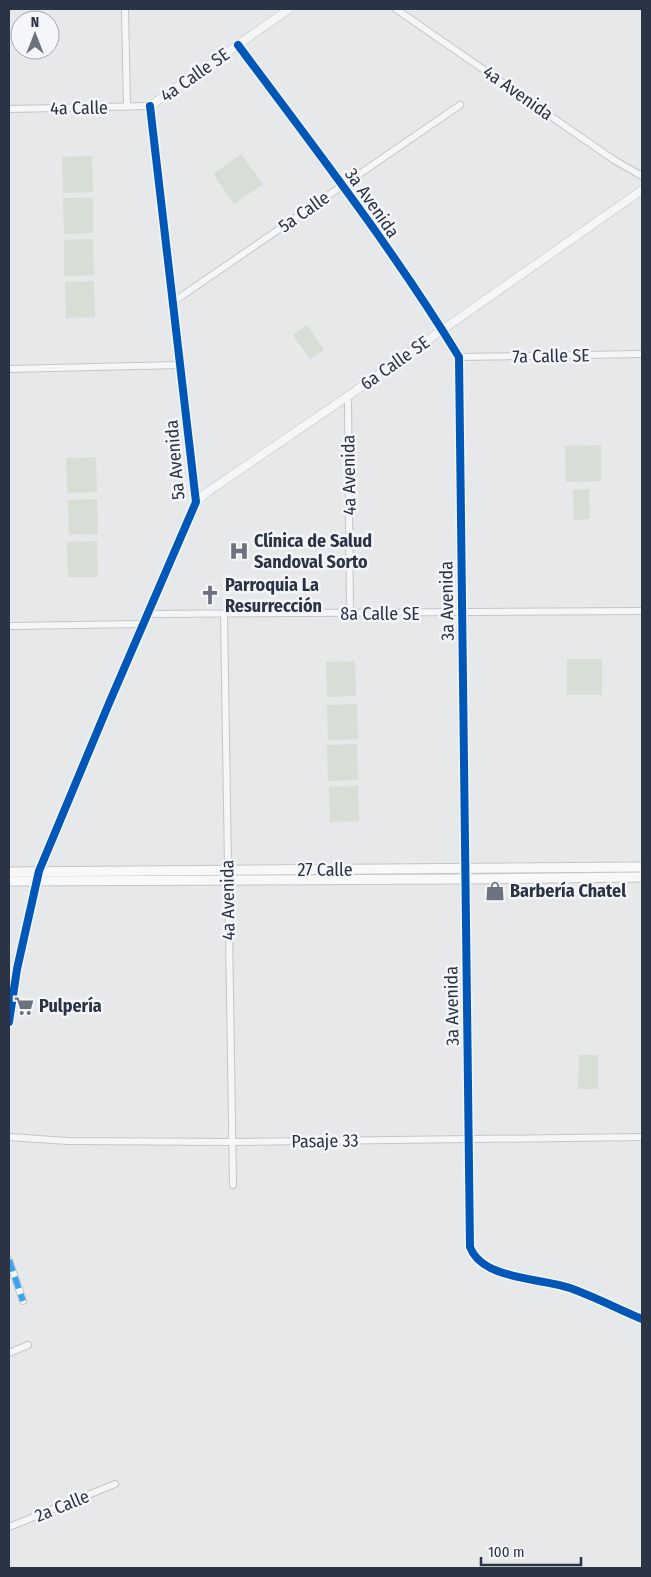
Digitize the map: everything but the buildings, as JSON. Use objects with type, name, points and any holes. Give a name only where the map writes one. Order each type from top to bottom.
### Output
[{"type":"main road","name":"27 Calle","points":[[9,881],[466,869],[642,867]]},
{"type":"main road","name":"27 Calle","points":[[9,872],[466,879],[642,876]]},
{"type":"street","points":[[125,9],[127,107]]},
{"type":"street","name":"4a Calle SE","points":[[150,106],[289,9]]},
{"type":"street","name":"4a Avenida","points":[[396,9],[606,154],[642,176]]},
{"type":"street","name":"3a Avenida","points":[[238,45],[343,186],[459,357],[469,1227],[472,1254],[483,1264],[508,1274],[569,1288],[642,1319]]},
{"type":"street","name":"5a Calle","points":[[173,302],[460,105]]},
{"type":"street","name":"4a Calle","points":[[9,109],[150,106]]},
{"type":"street","name":"5a Avenida","points":[[36,881],[196,502],[158,152],[150,106]]},
{"type":"street","name":"6a Calle SE","points":[[196,502],[206,493],[642,190]]},
{"type":"street","name":"7a Calle SE","points":[[459,357],[642,354]]},
{"type":"street","points":[[9,369],[180,365]]},
{"type":"street","name":"4a Avenida","points":[[348,396],[350,614]]},
{"type":"street","name":"8a Calle SE","points":[[148,614],[642,611]]},
{"type":"street","name":"4a Avenida","points":[[224,614],[233,1185]]},
{"type":"street","points":[[9,626],[144,624]]},
{"type":"street","points":[[9,1022],[17,969],[36,881]]},
{"type":"street","name":"Pasaje 33","points":[[9,1137],[68,1141],[232,1142],[642,1137]]},
{"type":"street","points":[[9,1260],[24,1301]]},
{"type":"street","points":[[9,1353],[28,1345]]},
{"type":"street","name":"2a Calle","points":[[9,1525],[115,1484]]},
{"type":"shaded area","points":[[241,154],[263,184],[234,204],[213,174]]},
{"type":"shaded area","points":[[92,156],[93,192],[63,193],[62,157]]},
{"type":"shaded area","points":[[63,198],[93,198],[93,233],[64,234]]},
{"type":"shaded area","points":[[93,239],[94,275],[64,276],[64,240]]},
{"type":"shaded area","points":[[94,281],[95,317],[66,318],[65,282]]},
{"type":"shaded area","points":[[307,325],[324,350],[310,359],[293,335]]},
{"type":"shaded area","points":[[601,445],[601,481],[566,482],[565,446]]},
{"type":"shaded area","points":[[96,457],[97,492],[67,493],[66,458]]},
{"type":"shaded area","points":[[589,489],[590,519],[574,520],[573,490]]},
{"type":"shaded area","points":[[97,499],[98,534],[69,535],[68,500]]},
{"type":"shaded area","points":[[97,541],[98,577],[68,577],[67,542]]},
{"type":"shaded area","points":[[567,659],[602,659],[602,695],[567,695]]},
{"type":"shaded area","points":[[355,661],[356,696],[327,697],[326,662]]},
{"type":"shaded area","points":[[357,704],[358,739],[328,740],[327,705]]},
{"type":"shaded area","points":[[357,744],[358,780],[328,781],[327,745]]},
{"type":"shaded area","points":[[358,786],[359,821],[330,822],[329,787]]},
{"type":"shaded area","points":[[579,1055],[598,1055],[598,1089],[578,1089]]},
{"type":"marked path","points":[[9,1260],[23,1301]]},
{"type":"cycle path","points":[[238,45],[380,238],[459,357],[470,1247],[477,1258],[487,1266],[500,1272],[570,1288],[642,1319]]},
{"type":"cycle path","points":[[9,1022],[17,969],[39,871],[196,502],[150,106]]},
{"type":"place","name":"Clínica de Salud Sandoval Sorto","points":[[239,551]]},
{"type":"place","name":"Parroquia La Resurrección","points":[[210,595]]},
{"type":"place","name":"Barbería Chatel","points":[[495,891]]},
{"type":"place","name":"Pulpería","points":[[24,1006]]}]
